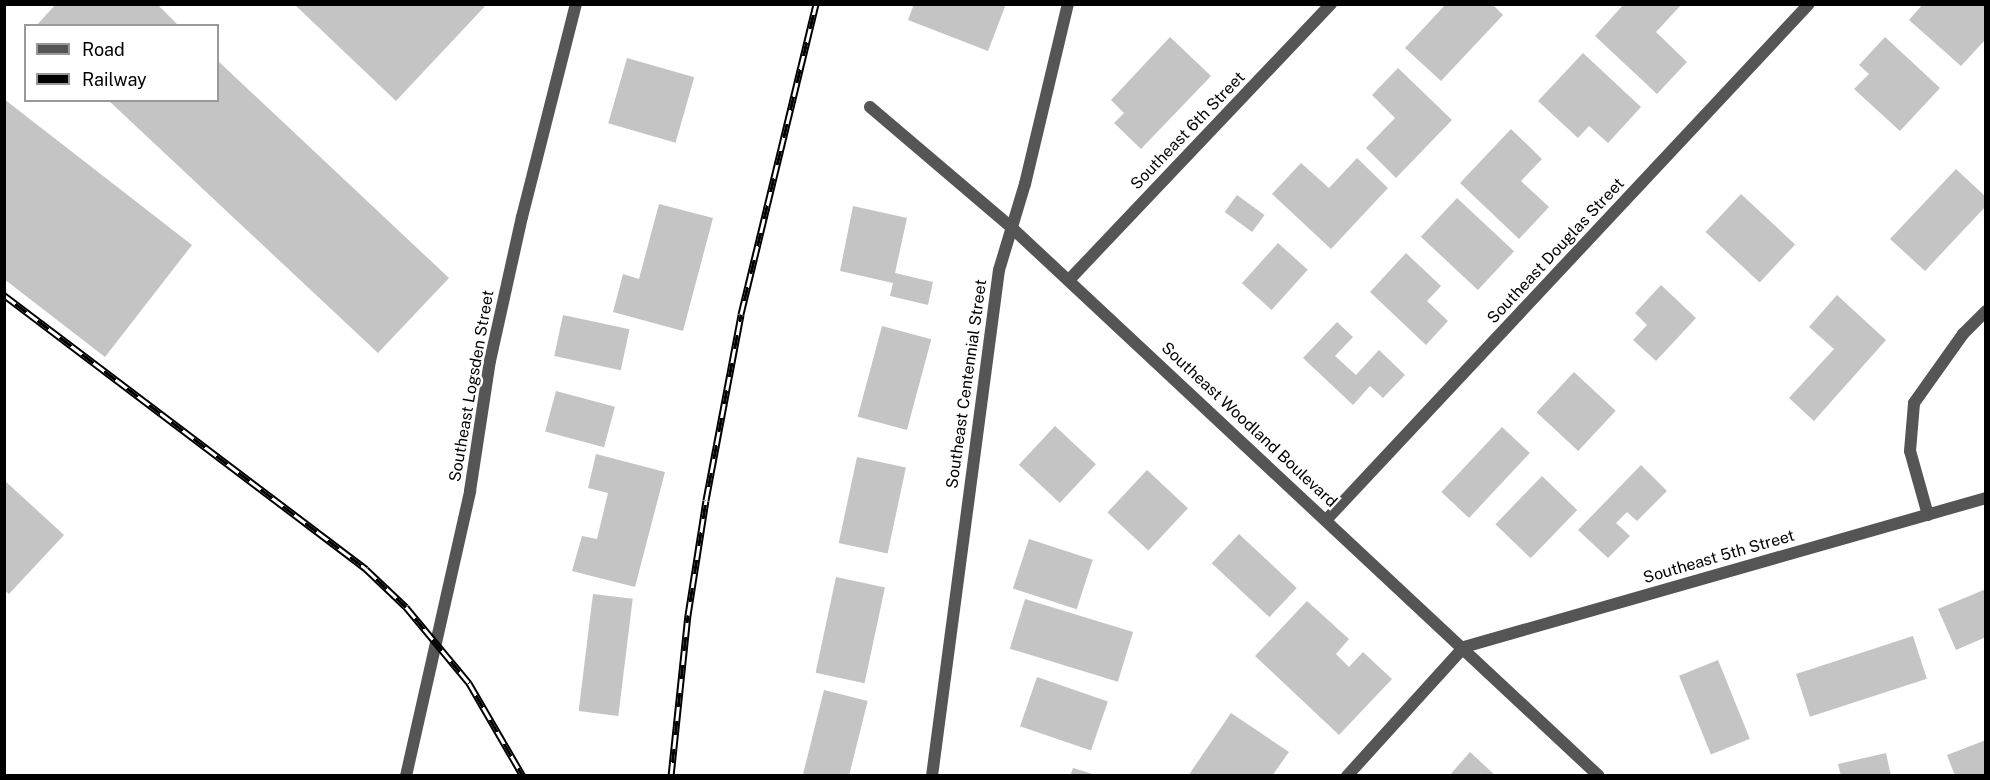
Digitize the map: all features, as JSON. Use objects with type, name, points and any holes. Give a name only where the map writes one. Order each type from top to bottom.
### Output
[{"type":"street","name":"Southeast Logsden Street","points":[[406,776],[470,491],[490,361],[522,217],[576,4]]},
{"type":"street","name":"Southeast Centennial Street","points":[[932,776],[999,270],[1025,184],[1068,4]]},
{"type":"street","name":"Southeast 6th Street","points":[[1069,280],[1331,4]]},
{"type":"street","name":"Southeast Douglas Street","points":[[1327,519],[1809,4]]},
{"type":"street","name":"Southeast Woodland Boulevard","points":[[870,107],[1011,227],[1069,280],[1464,647],[1599,776]]},
{"type":"street","points":[[1928,515],[1910,451],[1914,403],[1963,334],[1986,311]]},
{"type":"street","name":"Southeast 5th Street","points":[[1464,647],[1986,498]]},
{"type":"street","points":[[1347,776],[1464,647]]},
{"type":"building","points":[[56,4],[157,4],[177,24],[38,24]]},
{"type":"building","points":[[294,4],[487,4],[396,101]]},
{"type":"building","points":[[914,4],[1006,4],[988,51],[908,20]]},
{"type":"building","points":[[1446,4],[1492,4],[1503,15],[1441,81],[1405,48]]},
{"type":"building","points":[[1624,4],[1682,4],[1656,32],[1687,62],[1657,94],[1595,36]]},
{"type":"building","points":[[1923,4],[1986,4],[1986,39],[1961,66],[1909,20]]},
{"type":"building","points":[[1170,37],[1211,76],[1141,149],[1114,123],[1124,113],[1111,100]]},
{"type":"building","points":[[1885,37],[1940,88],[1900,131],[1854,89],[1869,74],[1859,65]]},
{"type":"building","points":[[1583,53],[1641,107],[1608,143],[1589,126],[1578,138],[1538,101]]},
{"type":"building","points":[[627,58],[694,77],[676,143],[608,123]]},
{"type":"building","points":[[219,62],[449,278],[378,353],[110,102],[219,102]]},
{"type":"building","points":[[1398,68],[1452,120],[1396,178],[1366,148],[1395,118],[1372,95]]},
{"type":"building","points":[[4,99],[192,245],[105,357],[4,279]]},
{"type":"building","points":[[1511,129],[1542,159],[1521,181],[1549,207],[1519,239],[1460,183]]},
{"type":"building","points":[[1357,158],[1388,188],[1331,249],[1272,194],[1301,163],[1329,188]]},
{"type":"building","points":[[1956,169],[1986,197],[1986,206],[1925,271],[1890,239]]},
{"type":"building","points":[[1741,194],[1795,244],[1760,282],[1706,232]]},
{"type":"building","points":[[1237,195],[1265,215],[1252,232],[1225,212]]},
{"type":"building","points":[[1457,198],[1514,251],[1478,290],[1421,237]]},
{"type":"building","points":[[659,204],[713,218],[683,331],[613,312],[623,274],[639,279]]},
{"type":"building","points":[[853,206],[907,218],[895,273],[933,282],[928,305],[890,296],[893,283],[840,271]]},
{"type":"building","points":[[1278,243],[1308,270],[1272,310],[1242,283]]},
{"type":"building","points":[[1406,253],[1441,286],[1427,301],[1448,321],[1426,345],[1370,292]]},
{"type":"building","points":[[1661,285],[1696,318],[1656,361],[1633,340],[1647,325],[1635,313]]},
{"type":"building","points":[[1837,295],[1886,340],[1814,421],[1789,398],[1834,349],[1809,327]]},
{"type":"building","points":[[563,315],[630,329],[621,370],[554,356]]},
{"type":"building","points":[[1337,322],[1353,337],[1335,356],[1356,375],[1379,350],[1405,375],[1383,398],[1370,386],[1353,405],[1303,358]]},
{"type":"building","points":[[882,326],[931,339],[907,430],[858,417]]},
{"type":"building","points":[[1574,372],[1616,411],[1578,451],[1536,412]]},
{"type":"building","points":[[556,391],[615,407],[604,447],[545,432]]},
{"type":"building","points":[[1055,426],[1096,464],[1060,503],[1019,465]]},
{"type":"building","points":[[1502,427],[1530,453],[1469,518],[1441,492]]},
{"type":"building","points":[[596,454],[665,472],[635,587],[572,571],[582,536],[597,539],[608,493],[588,488]]},
{"type":"building","points":[[857,457],[906,467],[888,553],[839,543]]},
{"type":"building","points":[[1641,465],[1667,491],[1637,521],[1627,512],[1616,523],[1630,536],[1608,558],[1578,530]]},
{"type":"building","points":[[1147,470],[1188,508],[1148,551],[1107,512]]},
{"type":"building","points":[[1542,476],[1577,510],[1531,558],[1495,524]]},
{"type":"building","points":[[4,480],[64,535],[9,594],[4,590]]},
{"type":"building","points":[[1239,534],[1297,588],[1269,617],[1212,563]]},
{"type":"building","points":[[1029,539],[1093,560],[1077,609],[1013,588]]},
{"type":"building","points":[[836,577],[885,587],[865,683],[816,673]]},
{"type":"building","points":[[1986,589],[1986,637],[1956,650],[1938,609]]},
{"type":"building","points":[[593,594],[633,599],[618,716],[579,711]]},
{"type":"building","points":[[1025,599],[1133,632],[1118,682],[1010,649]]},
{"type":"building","points":[[1307,601],[1349,639],[1336,654],[1349,667],[1363,652],[1392,679],[1339,735],[1255,656]]},
{"type":"building","points":[[1913,636],[1927,679],[1810,717],[1796,674]]},
{"type":"building","points":[[1718,660],[1750,739],[1711,755],[1679,676]]},
{"type":"building","points":[[1037,677],[1108,701],[1091,751],[1020,726]]},
{"type":"building","points":[[824,690],[868,701],[849,776],[803,776]]},
{"type":"building","points":[[1231,713],[1289,752],[1272,776],[1188,776]]},
{"type":"building","points":[[1986,740],[1986,776],[1955,776],[1947,755]]},
{"type":"building","points":[[1470,752],[1496,776],[1449,776]]},
{"type":"building","points":[[1886,753],[1891,776],[1841,776],[1838,764]]},
{"type":"building","points":[[1073,768],[1096,775],[1096,776],[1070,776]]},
{"type":"railway","points":[[671,776],[688,615],[706,500],[741,314],[816,4]]},
{"type":"railway","points":[[4,295],[366,569],[406,607],[469,683],[523,776]]}]
